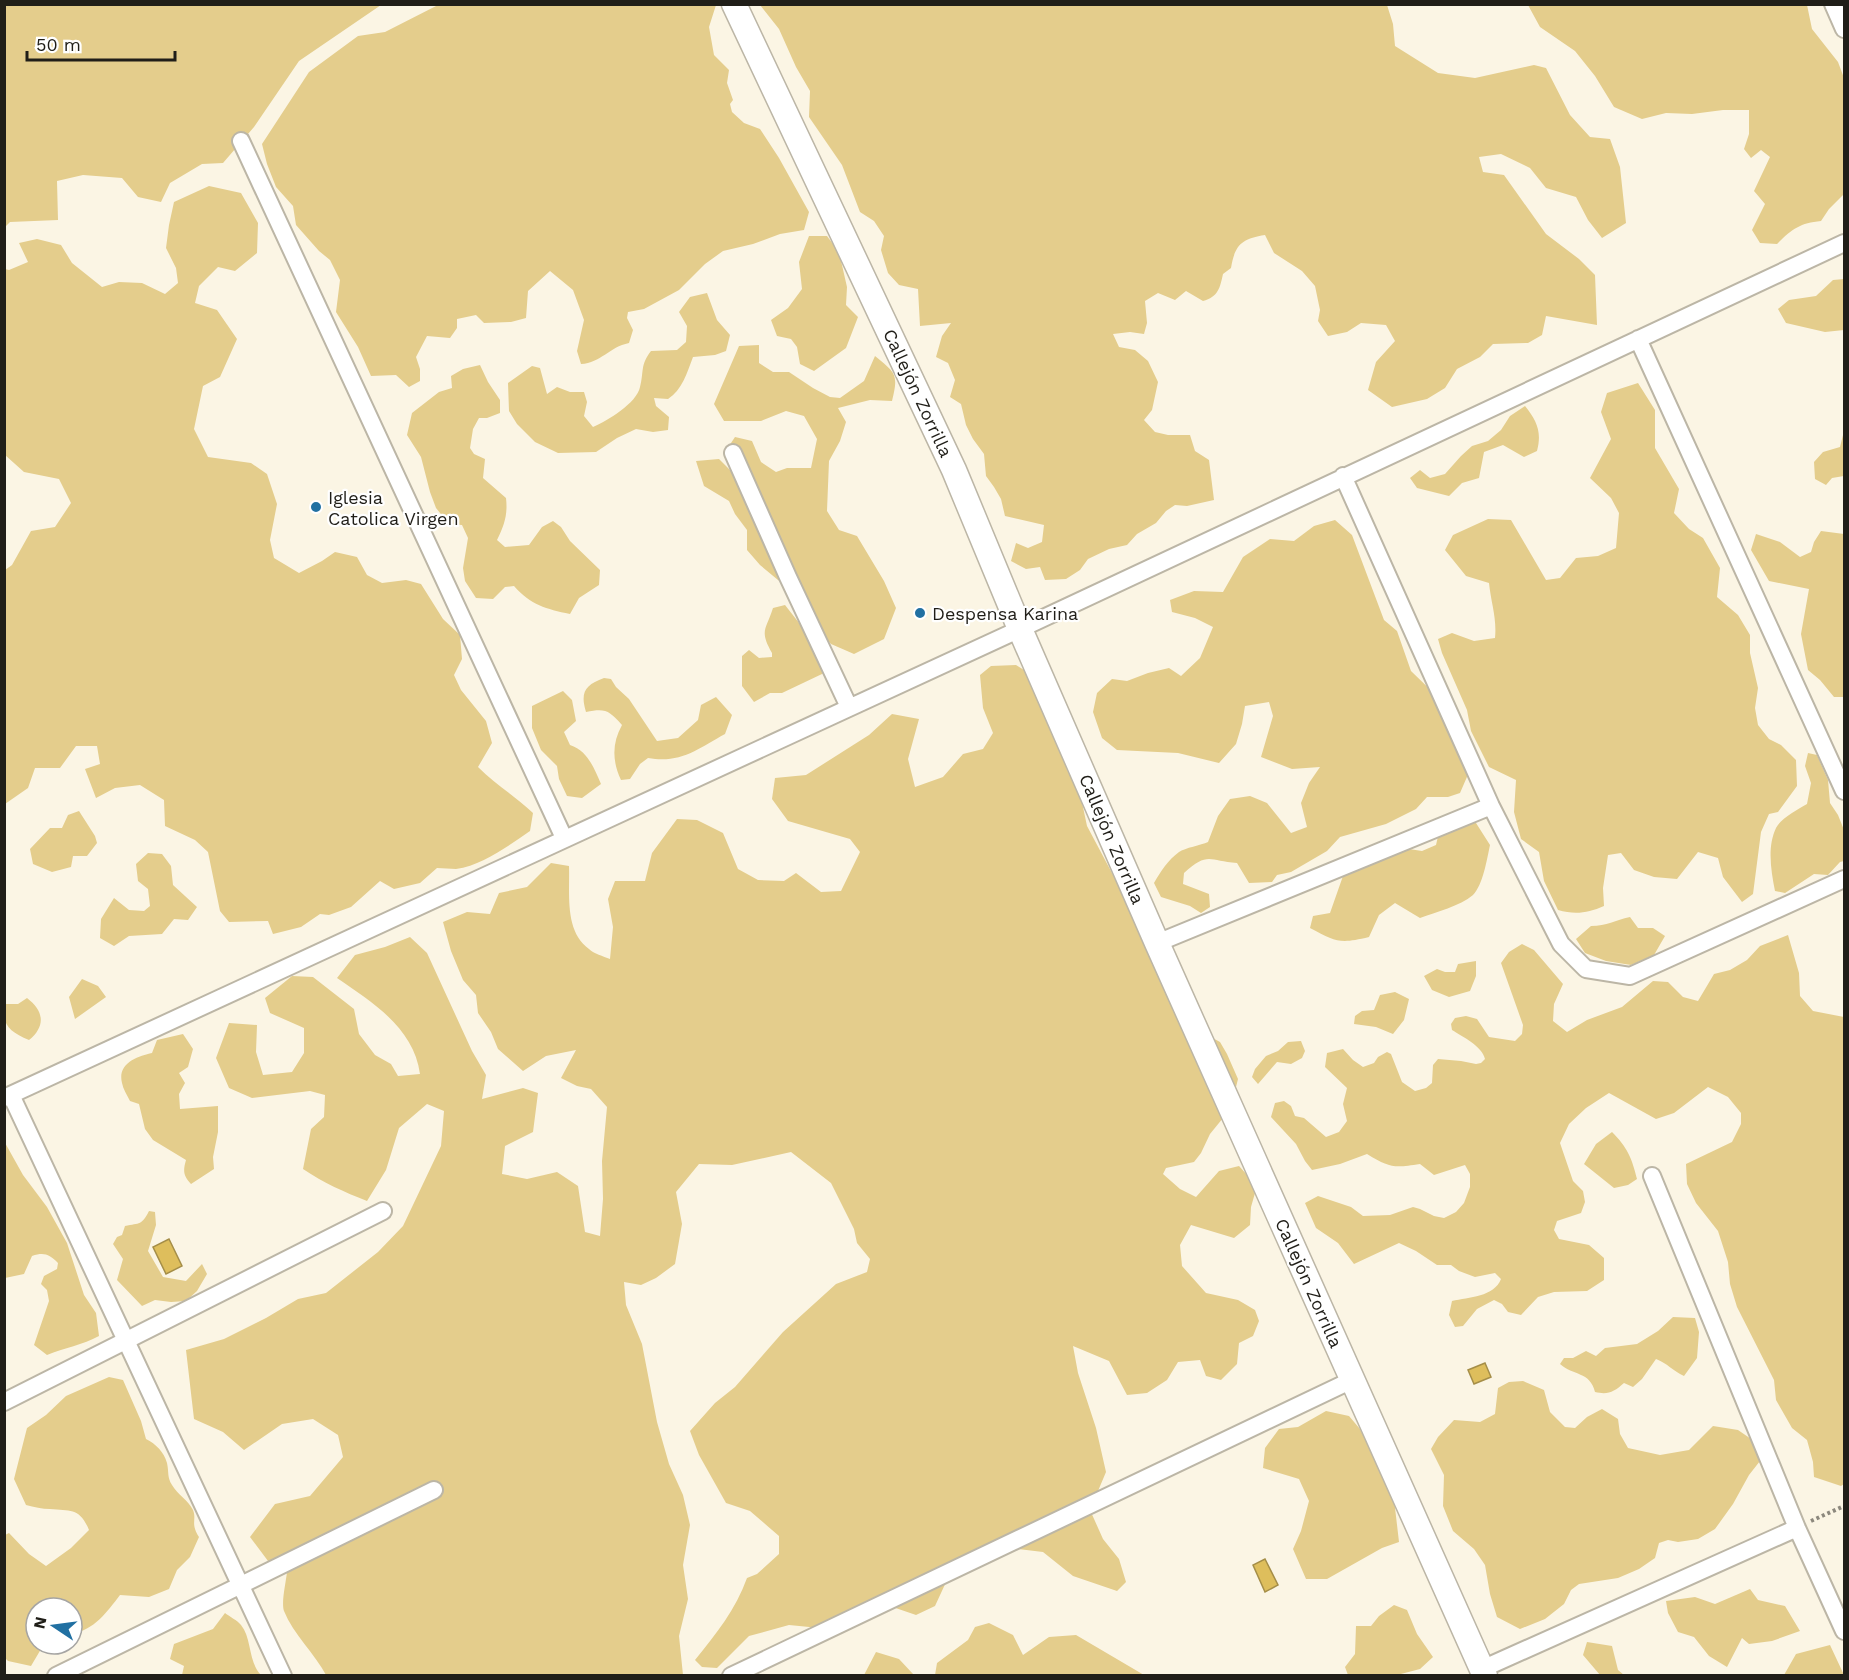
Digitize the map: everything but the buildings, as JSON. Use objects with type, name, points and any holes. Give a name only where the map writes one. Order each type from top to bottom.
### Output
[{"type":"street","name":"Callejón Zorrilla","points":[[734,4],[949,459],[1157,943],[1484,1672]]},
{"type":"street","points":[[1833,4],[1845,28]]},
{"type":"street","points":[[241,141],[564,838]]},
{"type":"street","points":[[283,1676],[126,1341],[8,1097],[1845,243]]},
{"type":"street","points":[[1638,339],[1845,791]]},
{"type":"street","points":[[733,453],[849,707]]},
{"type":"street","points":[[1343,476],[1491,806],[1561,945],[1586,969],[1630,976],[1845,879]]},
{"type":"street","points":[[1157,943],[1491,806]]},
{"type":"street","points":[[1652,1176],[1797,1528],[1845,1631]]},
{"type":"street","points":[[4,1402],[383,1211]]},
{"type":"street","points":[[731,1676],[1352,1380]]},
{"type":"street","points":[[56,1676],[434,1490]]},
{"type":"street","points":[[1484,1672],[1797,1528]]},
{"type":"path","points":[[1797,1528],[1845,1506]]},
{"type":"shaded area","points":[[440,4],[716,5],[709,27],[714,55],[729,70],[727,83],[733,100],[730,104],[732,112],[744,123],[760,129],[779,158],[809,212],[804,230],[780,234],[753,244],[723,251],[705,264],[679,290],[644,309],[628,312],[627,318],[633,330],[629,343],[594,361],[581,364],[577,351],[584,320],[573,290],[550,271],[528,291],[526,318],[511,322],[484,323],[476,315],[457,319],[457,328],[450,338],[427,336],[416,357],[420,369],[420,381],[409,387],[396,375],[371,376],[358,347],[336,312],[340,280],[330,260],[296,225],[293,206],[276,187],[262,144],[309,72],[358,36],[385,32]]},
{"type":"shaded area","points":[[5,5],[381,5],[299,61],[254,127],[223,163],[202,164],[170,183],[161,202],[138,197],[122,178],[83,175],[57,181],[58,220],[10,222],[5,227]]},
{"type":"shaded area","points":[[760,5],[1387,5],[1393,24],[1395,46],[1438,73],[1475,78],[1534,65],[1546,68],[1570,115],[1590,137],[1610,139],[1620,167],[1626,223],[1602,238],[1588,220],[1576,197],[1546,188],[1530,168],[1501,154],[1479,157],[1483,172],[1504,175],[1546,234],[1579,259],[1595,275],[1597,325],[1546,316],[1542,335],[1528,343],[1493,344],[1480,357],[1457,369],[1445,388],[1427,399],[1392,407],[1368,390],[1376,362],[1395,341],[1386,325],[1361,323],[1347,332],[1328,336],[1318,321],[1320,310],[1315,286],[1302,271],[1274,253],[1265,235],[1245,241],[1237,249],[1231,268],[1223,274],[1219,288],[1212,297],[1203,301],[1186,291],[1175,300],[1158,293],[1145,301],[1147,323],[1144,334],[1130,332],[1113,334],[1119,347],[1135,350],[1148,361],[1158,382],[1152,410],[1144,420],[1155,432],[1168,435],[1190,435],[1195,451],[1209,460],[1214,500],[1187,506],[1175,505],[1166,511],[1156,523],[1137,534],[1127,545],[1109,549],[1088,559],[1080,570],[1066,579],[1045,580],[1040,567],[1026,569],[1011,561],[1016,543],[1028,548],[1042,542],[1044,525],[1005,516],[1001,499],[986,476],[984,454],[966,425],[961,404],[950,397],[955,380],[948,363],[936,357],[942,336],[951,323],[920,326],[918,289],[899,285],[888,273],[881,250],[884,236],[874,221],[860,212],[842,165],[809,117],[810,91],[779,29]]},
{"type":"shaded area","points":[[1528,5],[1807,5],[1812,29],[1838,62],[1844,78],[1844,194],[1821,221],[1807,223],[1797,228],[1777,244],[1760,243],[1752,230],[1765,204],[1754,191],[1770,157],[1761,150],[1751,158],[1744,149],[1749,134],[1749,110],[1723,110],[1692,114],[1666,113],[1642,119],[1614,107],[1595,76],[1575,51],[1540,27]]},
{"type":"shaded area","points":[[209,186],[241,193],[258,223],[257,253],[235,271],[218,267],[199,286],[195,303],[217,310],[237,339],[220,377],[203,386],[194,429],[208,457],[251,463],[267,474],[277,504],[270,540],[274,558],[299,573],[335,552],[357,557],[367,575],[382,583],[406,580],[421,584],[443,619],[460,635],[462,659],[454,675],[461,690],[486,721],[492,743],[478,767],[533,813],[530,831],[485,859],[456,869],[437,868],[420,883],[394,889],[380,881],[351,907],[329,915],[320,914],[301,927],[273,934],[268,921],[229,922],[220,911],[208,852],[195,840],[165,826],[164,800],[140,785],[115,788],[96,798],[85,769],[100,764],[97,746],[76,746],[60,768],[35,768],[28,788],[5,804],[5,570],[12,565],[31,531],[55,527],[71,503],[59,479],[24,472],[5,455],[5,269],[9,270],[28,262],[19,243],[37,239],[61,245],[72,263],[102,287],[119,282],[142,283],[165,294],[178,283],[176,268],[166,248],[174,202]]},
{"type":"shaded area","points":[[809,236],[827,236],[839,252],[847,287],[846,305],[858,317],[846,348],[814,371],[800,364],[797,347],[791,339],[777,336],[771,320],[788,308],[802,289],[799,262]]},
{"type":"shaded area","points":[[1844,279],[1844,330],[1825,332],[1786,323],[1778,309],[1789,300],[1816,296],[1833,280]]},
{"type":"shaded area","points":[[707,293],[717,320],[730,335],[726,351],[715,355],[693,357],[684,381],[677,391],[668,399],[654,398],[656,406],[669,417],[668,430],[653,432],[636,429],[596,452],[558,453],[535,442],[517,424],[509,411],[508,383],[532,366],[540,368],[547,394],[557,387],[570,392],[584,392],[587,402],[584,416],[593,427],[613,416],[628,405],[638,393],[644,365],[651,351],[677,350],[686,342],[687,326],[679,312],[690,297]]},
{"type":"shaded area","points":[[759,345],[759,363],[773,372],[789,372],[830,397],[840,398],[864,381],[875,356],[894,374],[895,385],[892,401],[870,400],[838,408],[846,422],[840,441],[829,461],[827,511],[839,530],[857,536],[884,581],[896,608],[884,639],[854,654],[831,644],[813,625],[799,591],[778,580],[747,550],[747,530],[729,501],[704,486],[696,461],[719,459],[737,477],[742,471],[725,452],[735,437],[752,441],[761,462],[776,472],[787,468],[811,468],[817,439],[804,416],[786,411],[761,421],[724,421],[714,404],[739,346]]},
{"type":"shaded area","points":[[480,365],[500,400],[500,413],[487,418],[479,418],[473,429],[470,448],[474,454],[485,459],[483,478],[506,498],[505,520],[497,540],[505,547],[529,545],[542,527],[553,521],[561,527],[570,541],[600,570],[599,585],[579,598],[570,614],[539,605],[514,586],[505,587],[493,599],[476,598],[465,581],[463,568],[468,538],[462,525],[449,524],[436,508],[421,457],[407,435],[412,413],[439,392],[452,388],[451,376],[463,369]]},
{"type":"shaded area","points":[[1638,383],[1655,410],[1655,448],[1679,489],[1674,513],[1689,529],[1703,538],[1720,568],[1717,597],[1738,615],[1750,635],[1750,653],[1758,688],[1755,708],[1758,725],[1769,739],[1781,745],[1796,760],[1797,786],[1778,812],[1769,814],[1761,832],[1753,894],[1742,902],[1723,877],[1718,858],[1698,852],[1677,879],[1654,877],[1634,870],[1621,853],[1608,855],[1603,888],[1604,906],[1576,913],[1558,910],[1544,881],[1539,852],[1521,839],[1514,812],[1516,780],[1489,767],[1471,731],[1467,710],[1442,653],[1438,639],[1452,633],[1474,641],[1495,638],[1495,617],[1489,583],[1466,576],[1445,550],[1453,535],[1488,519],[1511,520],[1546,580],[1560,578],[1576,558],[1598,556],[1616,548],[1619,513],[1611,498],[1590,478],[1611,439],[1601,412],[1607,393]]},
{"type":"shaded area","points":[[1525,406],[1537,427],[1539,438],[1537,451],[1524,457],[1503,445],[1484,452],[1479,478],[1462,483],[1449,496],[1417,488],[1410,478],[1420,470],[1430,478],[1445,474],[1472,446],[1488,441],[1501,430],[1510,416]]},
{"type":"shaded area","points":[[1844,431],[1844,476],[1832,478],[1826,485],[1815,479],[1814,462],[1823,452],[1840,447]]},
{"type":"shaded area","points":[[1335,520],[1352,535],[1384,620],[1397,631],[1411,671],[1444,703],[1473,763],[1460,793],[1448,797],[1427,797],[1416,809],[1386,824],[1340,837],[1327,851],[1291,872],[1277,875],[1272,882],[1249,883],[1237,863],[1209,859],[1198,862],[1184,873],[1183,884],[1209,894],[1210,907],[1201,913],[1190,906],[1161,897],[1154,883],[1162,870],[1179,852],[1208,842],[1218,816],[1230,799],[1250,796],[1267,803],[1291,833],[1307,827],[1301,803],[1309,783],[1320,767],[1292,769],[1261,757],[1273,716],[1269,702],[1245,706],[1236,744],[1219,763],[1178,753],[1117,750],[1102,738],[1093,712],[1097,693],[1112,679],[1127,681],[1169,668],[1181,676],[1200,658],[1213,627],[1195,618],[1172,612],[1170,600],[1194,591],[1223,592],[1243,557],[1270,539],[1294,541],[1314,526]]},
{"type":"shaded area","points":[[1821,531],[1844,534],[1844,697],[1834,697],[1808,670],[1801,634],[1809,589],[1769,581],[1751,550],[1756,534],[1780,542],[1800,557],[1811,552]]},
{"type":"shaded area","points":[[785,605],[832,665],[822,674],[782,693],[770,693],[754,702],[742,686],[742,656],[749,650],[759,658],[772,657],[765,630],[773,608]]},
{"type":"shaded area","points":[[1016,665],[1032,675],[1058,735],[1067,770],[1080,793],[1087,826],[1129,905],[1185,1023],[1220,1042],[1238,1079],[1223,1118],[1210,1134],[1194,1162],[1166,1168],[1163,1174],[1180,1189],[1196,1197],[1219,1171],[1239,1166],[1257,1186],[1251,1207],[1250,1225],[1234,1238],[1191,1225],[1180,1245],[1182,1266],[1206,1293],[1238,1300],[1255,1310],[1259,1321],[1253,1336],[1239,1343],[1237,1364],[1221,1380],[1206,1376],[1200,1360],[1178,1362],[1167,1380],[1147,1393],[1127,1395],[1109,1361],[1073,1346],[1078,1373],[1096,1428],[1106,1472],[1090,1510],[1103,1539],[1119,1559],[1126,1582],[1117,1591],[1073,1576],[1043,1552],[992,1546],[953,1567],[935,1606],[916,1615],[881,1603],[840,1630],[789,1625],[749,1636],[717,1668],[702,1667],[695,1660],[731,1611],[747,1578],[757,1574],[779,1554],[779,1536],[750,1511],[726,1503],[699,1455],[690,1431],[715,1403],[735,1387],[783,1332],[836,1284],[867,1272],[870,1259],[857,1243],[854,1229],[831,1183],[791,1152],[732,1165],[699,1164],[676,1192],[682,1224],[675,1264],[656,1278],[641,1285],[624,1282],[626,1305],[642,1344],[657,1422],[669,1464],[683,1495],[690,1525],[683,1565],[688,1599],[679,1636],[683,1675],[326,1675],[293,1628],[284,1611],[283,1598],[287,1572],[271,1565],[250,1537],[275,1504],[310,1496],[343,1457],[338,1435],[313,1419],[282,1424],[244,1450],[223,1432],[194,1419],[186,1350],[224,1339],[298,1299],[326,1293],[378,1252],[403,1226],[441,1146],[444,1111],[427,1104],[399,1128],[386,1170],[367,1201],[359,1198],[326,1183],[303,1169],[311,1129],[324,1117],[325,1095],[310,1091],[252,1098],[229,1088],[216,1058],[229,1023],[257,1025],[256,1052],[263,1075],[292,1072],[304,1053],[304,1028],[270,1013],[265,998],[292,976],[313,977],[354,1009],[359,1034],[375,1055],[391,1064],[398,1076],[420,1074],[416,1058],[400,1030],[377,1007],[337,978],[355,955],[410,937],[427,953],[472,1051],[486,1075],[482,1099],[523,1088],[538,1093],[533,1132],[505,1146],[502,1174],[527,1179],[557,1172],[578,1186],[585,1232],[600,1236],[603,1199],[602,1161],[607,1107],[591,1089],[577,1086],[561,1078],[576,1050],[546,1056],[523,1071],[498,1049],[491,1032],[478,1013],[476,995],[463,980],[451,951],[443,922],[467,912],[490,914],[499,893],[527,887],[551,863],[569,866],[570,911],[575,932],[591,951],[610,959],[613,927],[608,899],[615,881],[645,881],[652,853],[677,819],[697,820],[723,833],[738,869],[758,880],[784,881],[796,873],[821,892],[841,891],[860,852],[850,839],[788,821],[772,799],[775,778],[806,775],[869,735],[892,714],[919,719],[908,759],[915,787],[943,777],[963,754],[983,749],[993,733],[983,708],[980,675],[991,666]]},
{"type":"shaded area","points":[[604,678],[611,679],[629,699],[657,741],[678,738],[698,720],[701,705],[716,697],[732,715],[725,734],[679,757],[648,758],[640,764],[630,779],[621,780],[614,752],[622,725],[606,711],[586,712],[584,705],[584,694],[588,687]]},
{"type":"shaded area","points":[[563,691],[572,700],[576,721],[564,732],[570,745],[581,751],[590,761],[601,784],[582,798],[567,796],[559,779],[557,766],[541,750],[532,728],[532,706]]},
{"type":"shaded area","points":[[1808,753],[1817,755],[1828,780],[1830,803],[1844,830],[1844,861],[1840,862],[1828,875],[1814,874],[1785,893],[1775,891],[1771,843],[1776,828],[1782,821],[1807,804],[1811,783],[1805,766]]},
{"type":"shaded area","points":[[79,811],[97,843],[87,856],[73,856],[71,867],[52,872],[33,864],[30,849],[50,828],[62,828],[68,815]]},
{"type":"shaded area","points":[[1455,820],[1476,823],[1490,845],[1482,878],[1476,891],[1468,899],[1420,918],[1395,903],[1379,915],[1369,937],[1359,939],[1338,940],[1310,928],[1313,916],[1330,913],[1343,876],[1362,861],[1384,851],[1409,849],[1422,851],[1436,845],[1440,828]]},
{"type":"shaded area","points":[[148,853],[162,854],[171,866],[173,885],[197,907],[188,920],[174,919],[162,934],[129,936],[114,946],[100,938],[101,919],[114,898],[129,910],[144,911],[150,906],[148,889],[138,881],[136,864]]},
{"type":"shaded area","points":[[1630,917],[1638,928],[1653,928],[1665,936],[1654,955],[1631,965],[1606,961],[1585,953],[1576,939],[1591,926]]},
{"type":"shaded area","points":[[1788,935],[1799,973],[1800,996],[1813,1011],[1844,1017],[1844,1484],[1841,1486],[1814,1477],[1813,1462],[1807,1440],[1792,1428],[1776,1400],[1774,1380],[1737,1307],[1730,1284],[1728,1262],[1718,1231],[1696,1203],[1687,1184],[1686,1164],[1732,1142],[1741,1124],[1741,1113],[1728,1097],[1708,1087],[1674,1113],[1656,1119],[1609,1093],[1586,1108],[1569,1124],[1560,1143],[1573,1181],[1583,1191],[1585,1202],[1581,1213],[1557,1221],[1554,1230],[1559,1239],[1589,1245],[1604,1258],[1604,1280],[1587,1291],[1554,1292],[1538,1297],[1521,1315],[1508,1312],[1502,1304],[1494,1300],[1477,1309],[1463,1326],[1455,1327],[1449,1315],[1452,1301],[1487,1293],[1498,1285],[1501,1279],[1495,1273],[1475,1277],[1451,1265],[1437,1265],[1399,1243],[1354,1264],[1338,1243],[1316,1228],[1305,1203],[1318,1196],[1351,1207],[1363,1216],[1390,1215],[1413,1207],[1444,1218],[1456,1212],[1464,1203],[1470,1187],[1470,1174],[1465,1165],[1434,1175],[1420,1164],[1392,1166],[1367,1154],[1340,1164],[1312,1170],[1296,1144],[1271,1117],[1275,1103],[1284,1101],[1291,1106],[1295,1116],[1304,1118],[1326,1137],[1339,1132],[1347,1121],[1343,1104],[1347,1088],[1325,1067],[1327,1053],[1343,1049],[1363,1067],[1374,1063],[1378,1057],[1387,1052],[1391,1054],[1402,1082],[1415,1091],[1426,1088],[1432,1083],[1433,1065],[1438,1059],[1476,1064],[1485,1059],[1476,1046],[1452,1030],[1451,1024],[1455,1018],[1466,1016],[1477,1019],[1489,1037],[1515,1041],[1522,1034],[1523,1025],[1501,963],[1509,952],[1522,944],[1534,950],[1563,984],[1554,1004],[1553,1021],[1567,1032],[1587,1020],[1622,1007],[1653,981],[1668,982],[1683,997],[1698,1001],[1714,974],[1730,970],[1747,960],[1760,946]]},
{"type":"shaded area","points":[[1476,961],[1476,976],[1470,991],[1449,997],[1432,990],[1424,976],[1437,969],[1455,972],[1458,964]]},
{"type":"shaded area","points":[[82,979],[98,986],[106,997],[75,1019],[69,997]]},
{"type":"shaded area","points":[[1395,992],[1409,999],[1404,1020],[1393,1034],[1376,1027],[1354,1024],[1355,1016],[1362,1011],[1374,1010],[1380,995]]},
{"type":"shaded area","points":[[27,998],[37,1008],[41,1019],[38,1029],[29,1040],[12,1031],[4,1017],[5,1004],[18,1004]]},
{"type":"shaded area","points":[[183,1034],[193,1049],[188,1067],[179,1073],[185,1083],[179,1094],[180,1109],[218,1106],[214,1169],[191,1184],[184,1173],[186,1160],[153,1140],[145,1129],[139,1104],[130,1101],[125,1092],[121,1076],[130,1062],[152,1053],[157,1040]]},
{"type":"shaded area","points":[[1301,1041],[1305,1051],[1302,1058],[1291,1064],[1277,1062],[1258,1084],[1252,1077],[1255,1069],[1266,1056],[1278,1051],[1288,1042]]},
{"type":"shaded area","points":[[1612,1132],[1628,1153],[1637,1179],[1628,1185],[1614,1188],[1584,1164],[1596,1144]]},
{"type":"shaded area","points":[[4,1141],[23,1175],[47,1207],[67,1243],[84,1295],[96,1313],[99,1336],[47,1355],[34,1345],[49,1301],[47,1290],[41,1284],[44,1276],[57,1269],[58,1263],[43,1254],[32,1256],[24,1274],[5,1278]]},
{"type":"shaded area","points":[[149,1211],[155,1212],[156,1225],[148,1251],[163,1277],[186,1281],[202,1264],[207,1274],[197,1291],[186,1301],[155,1300],[142,1306],[117,1280],[123,1259],[113,1244],[117,1237],[122,1235],[125,1226],[140,1223]]},
{"type":"shaded area","points":[[169,1239],[182,1266],[166,1274],[153,1247]]},
{"type":"shaded area","points":[[1673,1317],[1695,1318],[1699,1332],[1697,1358],[1684,1376],[1656,1359],[1642,1379],[1633,1387],[1624,1383],[1611,1392],[1600,1393],[1595,1392],[1593,1385],[1585,1377],[1560,1364],[1564,1358],[1573,1358],[1586,1351],[1596,1356],[1605,1348],[1637,1344],[1658,1331]]},
{"type":"shaded area","points":[[1485,1363],[1491,1377],[1474,1384],[1468,1370]]},
{"type":"shaded area","points":[[109,1377],[123,1380],[141,1421],[146,1439],[162,1452],[166,1459],[170,1482],[193,1510],[194,1525],[199,1537],[190,1557],[177,1570],[169,1589],[149,1597],[120,1595],[99,1619],[84,1630],[84,1596],[24,1596],[24,1656],[37,1656],[31,1666],[8,1661],[4,1657],[5,1535],[9,1533],[29,1554],[46,1566],[71,1548],[89,1530],[82,1518],[74,1512],[26,1505],[14,1479],[27,1428],[46,1415],[66,1396]]},
{"type":"shaded area","points":[[1523,1381],[1544,1390],[1550,1412],[1565,1427],[1575,1428],[1587,1417],[1602,1409],[1618,1419],[1620,1434],[1628,1448],[1660,1455],[1689,1450],[1713,1426],[1738,1430],[1754,1441],[1760,1461],[1715,1529],[1698,1539],[1678,1542],[1668,1540],[1659,1543],[1655,1558],[1639,1569],[1618,1578],[1579,1584],[1571,1590],[1564,1604],[1545,1619],[1520,1629],[1497,1617],[1485,1565],[1474,1549],[1453,1531],[1443,1506],[1444,1475],[1431,1449],[1438,1437],[1454,1420],[1480,1422],[1495,1414],[1498,1388],[1509,1382]]},
{"type":"shaded area","points":[[1326,1411],[1349,1416],[1360,1429],[1394,1499],[1399,1542],[1382,1548],[1327,1579],[1306,1579],[1293,1549],[1301,1531],[1309,1501],[1299,1479],[1263,1468],[1265,1448],[1279,1429],[1298,1427]]},
{"type":"shaded area","points":[[1265,1559],[1278,1585],[1265,1592],[1253,1565]]},
{"type":"shaded area","points":[[1750,1589],[1758,1600],[1785,1606],[1800,1631],[1772,1641],[1749,1644],[1742,1638],[1727,1667],[1709,1656],[1694,1637],[1678,1632],[1668,1613],[1666,1601],[1695,1597],[1715,1604]]},
{"type":"shaded area","points":[[1394,1605],[1407,1610],[1417,1634],[1433,1657],[1420,1669],[1397,1675],[1348,1675],[1345,1667],[1355,1654],[1356,1626],[1371,1626],[1379,1616]]},
{"type":"shaded area","points":[[225,1613],[239,1623],[244,1630],[254,1664],[261,1675],[182,1675],[184,1666],[170,1659],[174,1644],[213,1629]]},
{"type":"shaded area","points":[[989,1623],[1013,1635],[1023,1655],[1049,1637],[1076,1635],[1144,1675],[935,1675],[937,1663],[968,1640],[975,1627]]},
{"type":"shaded area","points":[[1587,1642],[1612,1646],[1618,1670],[1624,1675],[1600,1675],[1583,1655]]},
{"type":"shaded area","points":[[1830,1645],[1844,1675],[1784,1675],[1796,1654]]},
{"type":"shaded area","points":[[876,1652],[899,1659],[914,1675],[864,1675]]},
{"type":"place","name":"Iglesia Catolica Virgen","points":[[316,507]]},
{"type":"place","name":"Despensa Karina","points":[[920,613]]}]
